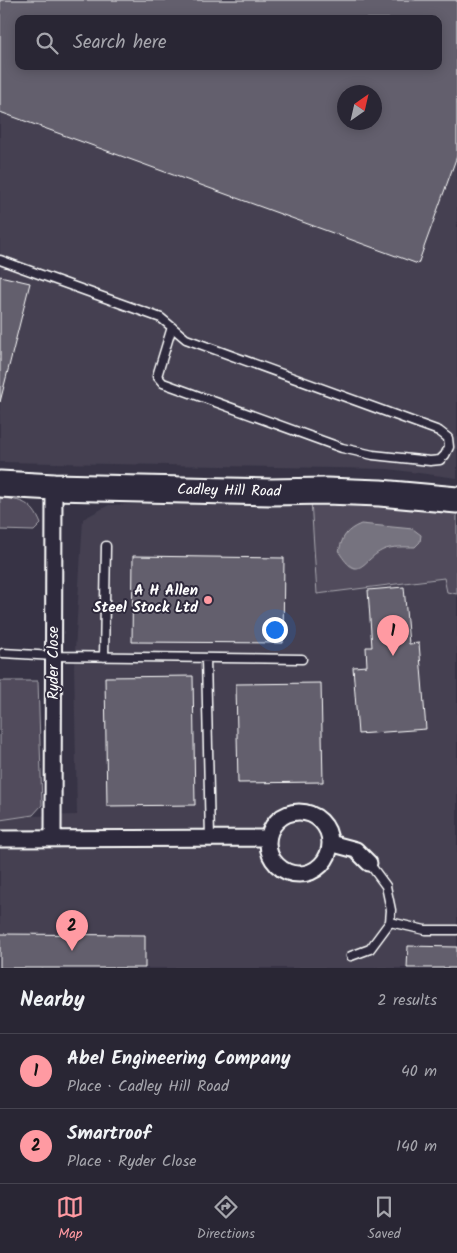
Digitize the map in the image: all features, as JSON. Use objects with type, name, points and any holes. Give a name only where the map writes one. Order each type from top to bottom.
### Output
[{"type":"main road","name":"Cadley Hill Road","points":[[0,484],[271,492],[326,491],[380,493],[457,500]]},
{"type":"street","name":"Ryder Close","points":[[53,839],[54,487]]},
{"type":"street","points":[[291,812],[306,812],[318,818],[328,831],[330,843],[327,857],[319,868],[306,874],[295,875],[289,874],[276,865],[268,853],[267,838],[272,826],[280,817],[291,812]]},
{"type":"street","points":[[0,839],[267,838]]},
{"type":"street","points":[[330,843],[356,850],[369,863]]},
{"type":"lane","points":[[0,260],[161,318],[172,326],[186,339],[439,431],[448,438],[449,447],[440,460],[430,461],[374,455],[342,448],[163,383],[157,376],[172,326]]},
{"type":"lane","points":[[104,656],[106,546]]},
{"type":"lane","points":[[3,653],[54,656],[302,659]]},
{"type":"lane","points":[[206,658],[210,838]]},
{"type":"lane","points":[[351,956],[370,949],[390,922],[391,910],[386,886],[369,863]]},
{"type":"lane","points":[[390,922],[425,930],[457,930]]},
{"type":"shaded area","points":[[0,0],[457,0],[457,478],[388,469],[0,462]]},
{"type":"shaded area","points":[[0,498],[20,501],[30,507],[41,524],[34,531],[0,530]]},
{"type":"shaded area","points":[[311,500],[317,594],[444,578],[449,592],[457,594],[457,968],[0,968],[0,820],[28,816],[77,815],[74,666],[83,519],[109,505]]},
{"type":"shaded area","points":[[311,500],[457,510],[457,594],[447,592],[444,578],[317,594]]},
{"type":"shaded area","points":[[361,524],[413,529],[421,535],[420,542],[415,547],[394,547],[383,550],[361,567],[351,567],[339,552],[346,535]]},
{"type":"shaded area","points":[[0,681],[38,681],[42,805],[33,815],[0,820]]},
{"type":"building","points":[[0,0],[457,0],[457,156],[418,264],[0,112]]},
{"type":"building","points":[[0,276],[30,283],[0,402]]},
{"type":"building","name":"A H Allen Steel Stock Ltd","points":[[133,556],[284,558],[283,643],[132,642]]},
{"type":"building","points":[[404,587],[409,644],[419,643],[426,729],[358,734],[353,667],[367,666],[366,647],[372,647],[368,590]]},
{"type":"building","points":[[193,676],[195,805],[107,806],[105,677]]},
{"type":"building","points":[[321,683],[323,782],[238,783],[236,684]]},
{"type":"building","points":[[0,934],[145,935],[145,968],[0,968]]},
{"type":"building","points":[[408,946],[457,947],[457,968],[407,968]]},
{"type":"place","name":"A H Allen Steel Stock Ltd","points":[[208,600]]},
{"type":"place","name":"Abel Engineering Company","points":[[393,656]]},
{"type":"place","name":"Smartroof","points":[[72,951]]}]
